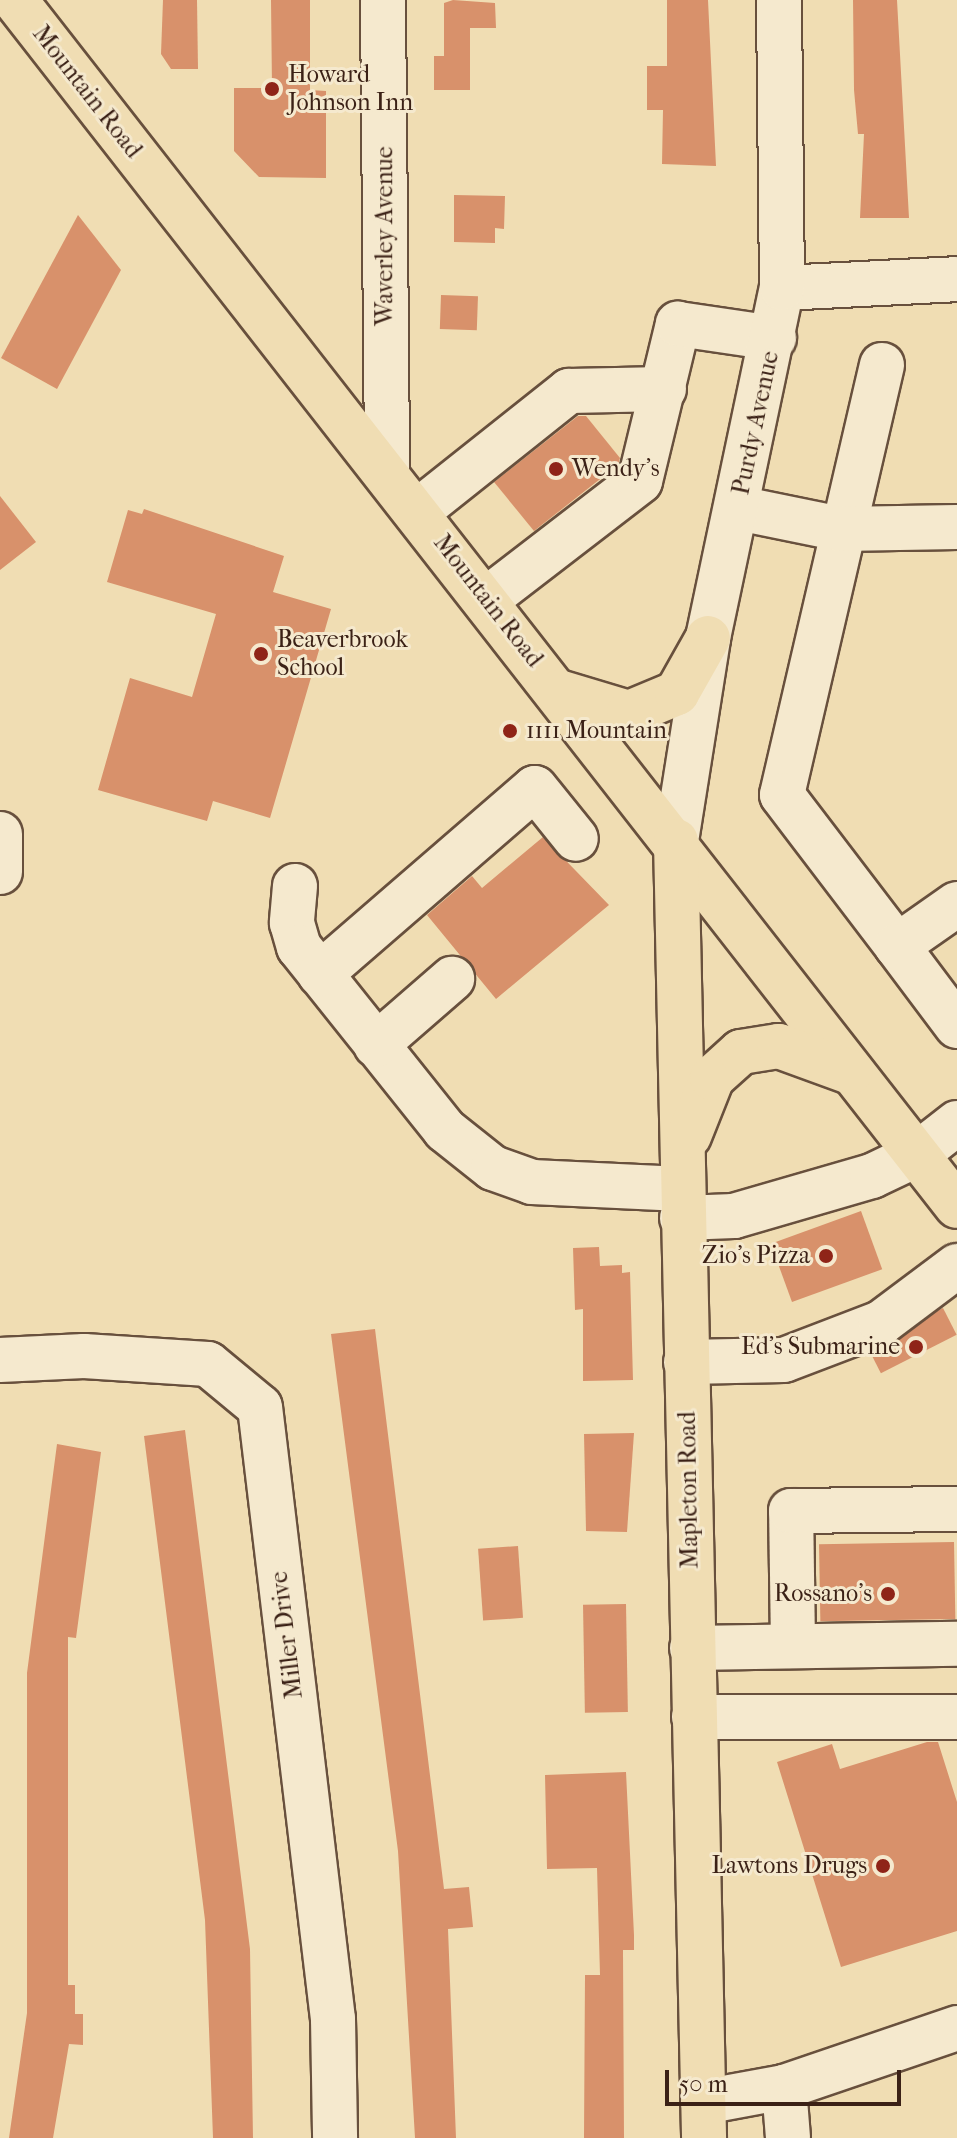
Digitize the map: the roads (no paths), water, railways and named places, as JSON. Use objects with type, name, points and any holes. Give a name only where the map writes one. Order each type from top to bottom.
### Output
[{"type":"main road","name":"Mountain Road","points":[[17,1],[676,841],[850,1072],[957,1206]]},
{"type":"main road","points":[[559,692],[629,713],[677,693],[708,638]]},
{"type":"main road","name":"Mapleton Road","points":[[676,841],[704,2120]]},
{"type":"main road","points":[[682,1188],[712,1078],[741,1052],[779,1046],[850,1072]]},
{"type":"street","name":"Waverley Avenue","points":[[383,0],[387,473]]},
{"type":"street","name":"Purdy Avenue","points":[[676,841],[708,638],[774,338],[782,288],[779,0]]},
{"type":"street","points":[[782,288],[957,279]]},
{"type":"street","points":[[487,599],[640,481],[652,447],[678,324],[774,338]]},
{"type":"street","points":[[882,365],[841,529],[782,795],[957,1026]]},
{"type":"street","points":[[418,511],[569,391],[605,387],[664,389]]},
{"type":"street","points":[[605,387],[644,418],[652,447]]},
{"type":"street","points":[[738,508],[841,529],[957,527]]},
{"type":"street","points":[[320,974],[535,788],[576,839]]},
{"type":"street","points":[[0,834],[0,872]]},
{"type":"street","points":[[295,886],[292,923],[299,947],[376,1045],[445,1130],[493,1168],[532,1182],[682,1188],[734,1216],[872,1176],[916,1155],[957,1123]]},
{"type":"street","points":[[897,946],[957,904]]},
{"type":"street","points":[[376,1045],[452,979]]},
{"type":"street","points":[[686,1362],[784,1360],[881,1323],[957,1266]]},
{"type":"street","name":"Miller Drive","points":[[0,1360],[84,1356],[208,1364],[260,1407],[333,2019],[335,2138]]},
{"type":"street","points":[[793,1646],[791,1511],[957,1509]]},
{"type":"street","points":[[692,1648],[957,1644]]},
{"type":"street","points":[[694,1717],[957,1717]]},
{"type":"street","points":[[704,2120],[784,2087],[957,2028]]},
{"type":"street","points":[[784,2087],[788,2138]]},
{"type":"place","name":"Howard Johnson Inn","points":[[272,89]]},
{"type":"place","name":"Wendy's","points":[[556,469]]},
{"type":"place","name":"Beaverbrook School","points":[[261,654]]},
{"type":"place","name":"1111 Mountain","points":[[510,731]]},
{"type":"place","name":"Zio's Pizza","points":[[826,1256]]},
{"type":"place","name":"Ed's Submarine","points":[[916,1347]]},
{"type":"place","name":"Rossano's","points":[[888,1594]]},
{"type":"place","name":"Lawtons Drugs","points":[[883,1866]]}]
